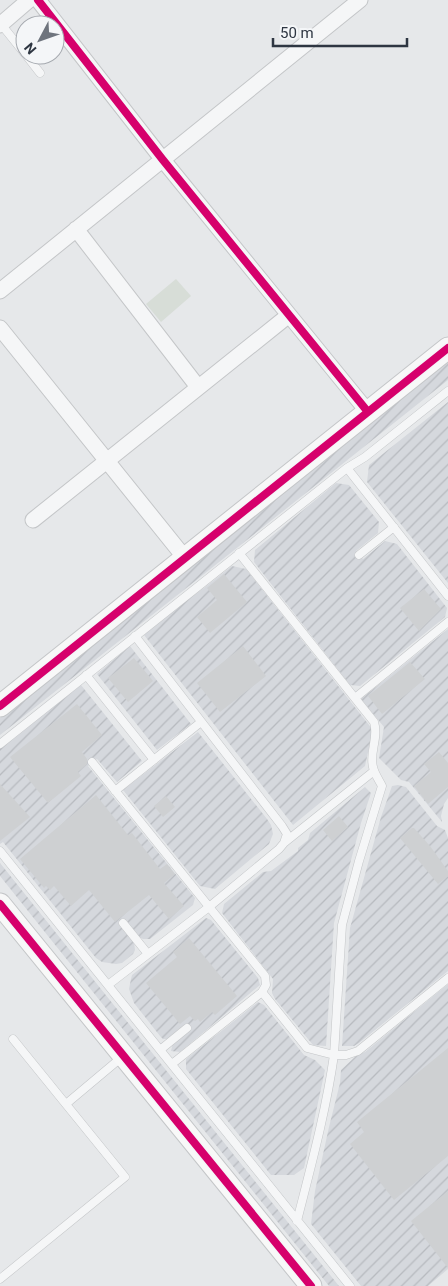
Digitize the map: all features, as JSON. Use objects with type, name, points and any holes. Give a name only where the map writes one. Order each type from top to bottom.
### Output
[{"type":"street","points":[[1,25],[29,0]]},
{"type":"street","points":[[38,0],[163,160],[368,412]]},
{"type":"street","points":[[0,291],[360,0]]},
{"type":"street","points":[[76,230],[198,387]]},
{"type":"street","points":[[33,520],[289,315]]},
{"type":"street","points":[[0,328],[185,558]]},
{"type":"street","points":[[0,706],[448,348]]},
{"type":"street","points":[[0,904],[311,1286]]},
{"type":"lane","points":[[1,25],[15,42]]},
{"type":"lane","points":[[34,65],[40,72]]},
{"type":"lane","points":[[0,744],[239,553],[347,468],[365,457],[448,390]]},
{"type":"lane","points":[[347,468],[448,596]]},
{"type":"lane","points":[[359,555],[394,527]]},
{"type":"lane","points":[[239,553],[374,722],[377,730],[372,758],[374,771],[382,786],[358,861],[342,925],[334,1055],[319,1135],[297,1221]]},
{"type":"lane","points":[[354,698],[448,622]]},
{"type":"lane","points":[[135,636],[282,826],[287,834],[284,843]]},
{"type":"lane","points":[[86,675],[154,760]]},
{"type":"lane","points":[[115,790],[202,722]]},
{"type":"lane","points":[[92,762],[265,976],[266,985],[262,992],[172,1064]]},
{"type":"lane","points":[[108,985],[209,907],[284,843],[374,771]]},
{"type":"lane","points":[[0,851],[350,1286]]},
{"type":"lane","points":[[123,922],[148,954]]},
{"type":"lane","points":[[262,992],[307,1048],[334,1055],[346,1055],[358,1050],[448,978]]},
{"type":"lane","points":[[160,1050],[187,1028]]},
{"type":"lane","points":[[0,1279],[125,1177],[13,1039]]},
{"type":"lane","points":[[66,1104],[123,1056]]},
{"type":"shaded area","points":[[176,279],[191,296],[161,322],[146,304]]},
{"type":"shaded area","points":[[448,358],[448,380],[0,735],[0,718]]},
{"type":"shaded area","points":[[448,402],[448,583],[367,482],[369,465]]},
{"type":"shaded area","points":[[336,483],[349,485],[379,522],[378,533],[356,551],[363,559],[385,541],[397,544],[447,608],[445,617],[360,686],[350,685],[254,562],[255,550]]},
{"type":"shaded area","points":[[232,566],[246,569],[373,730],[365,766],[293,825],[144,635],[177,607]]},
{"type":"shaded area","points":[[448,629],[448,798],[444,804],[441,816],[442,822],[409,782],[401,780],[379,758],[384,727],[361,699]]},
{"type":"shaded area","points":[[130,646],[191,724],[157,750],[97,674]]},
{"type":"shaded area","points":[[81,685],[142,761],[117,782],[97,759],[88,766],[195,898],[193,905],[150,939],[139,937],[126,920],[120,925],[134,942],[135,950],[122,963],[116,964],[102,962],[96,958],[3,842],[0,844],[0,748]]},
{"type":"shaded area","points":[[198,732],[267,819],[273,834],[269,844],[215,889],[200,886],[123,790]]},
{"type":"shaded area","points":[[392,786],[406,787],[437,826],[445,830],[448,838],[448,971],[359,1043],[354,1046],[342,1046],[350,928],[381,817]]},
{"type":"shaded area","points":[[365,787],[371,793],[334,923],[326,1046],[313,1045],[275,999],[272,993],[273,979],[222,913],[224,904],[263,872],[271,871],[298,851],[298,848],[308,840],[310,833]]},
{"type":"shaded area","points":[[0,863],[339,1286],[329,1286],[56,946],[0,876]]},
{"type":"shaded area","points":[[206,918],[211,920],[258,978],[260,985],[180,1052],[171,1051],[173,1043],[170,1039],[163,1039],[160,1036],[134,1003],[129,989],[132,975]]},
{"type":"shaded area","points":[[448,984],[448,1269],[428,1286],[361,1286],[311,1224],[315,1191],[340,1083],[341,1070],[357,1055],[365,1052]]},
{"type":"shaded area","points":[[258,1002],[264,1005],[304,1055],[315,1060],[325,1070],[304,1168],[294,1175],[271,1175],[186,1069],[186,1059]]},
{"type":"building","points":[[224,574],[247,602],[210,633],[197,617],[217,600],[207,588]]},
{"type":"building","points":[[424,589],[441,609],[419,631],[400,608]]},
{"type":"building","points":[[243,646],[266,676],[220,712],[197,683]]},
{"type":"building","points":[[134,658],[153,681],[128,702],[108,678]]},
{"type":"building","points":[[410,662],[425,679],[382,714],[368,696]]},
{"type":"building","points":[[77,704],[102,735],[82,752],[87,759],[87,764],[78,772],[81,776],[48,803],[10,757]]},
{"type":"building","points":[[439,752],[448,763],[448,787],[428,804],[414,786],[431,772],[424,764]]},
{"type":"building","points":[[0,784],[30,817],[0,841]]},
{"type":"building","points":[[96,795],[128,835],[132,833],[160,869],[167,864],[175,874],[164,883],[184,906],[169,919],[149,895],[115,922],[89,890],[71,906],[54,886],[50,890],[46,886],[44,888],[20,859]]},
{"type":"building","points":[[166,796],[175,807],[163,817],[154,806]]},
{"type":"building","points":[[339,816],[348,827],[332,841],[323,830]]},
{"type":"building","points":[[412,828],[430,846],[448,871],[448,876],[438,884],[400,838]]},
{"type":"building","points":[[189,938],[237,996],[215,1015],[212,1012],[200,1022],[198,1019],[195,1021],[190,1016],[180,1024],[146,983],[177,957],[173,952]]},
{"type":"building","points":[[448,1048],[448,1156],[394,1200],[350,1144],[364,1132],[357,1122]]},
{"type":"building","points":[[448,1191],[448,1268],[411,1221]]},
{"type":"cycle path","points":[[38,0],[163,160],[368,412]]},
{"type":"cycle path","points":[[0,706],[448,348]]},
{"type":"cycle path","points":[[0,904],[311,1286]]}]
